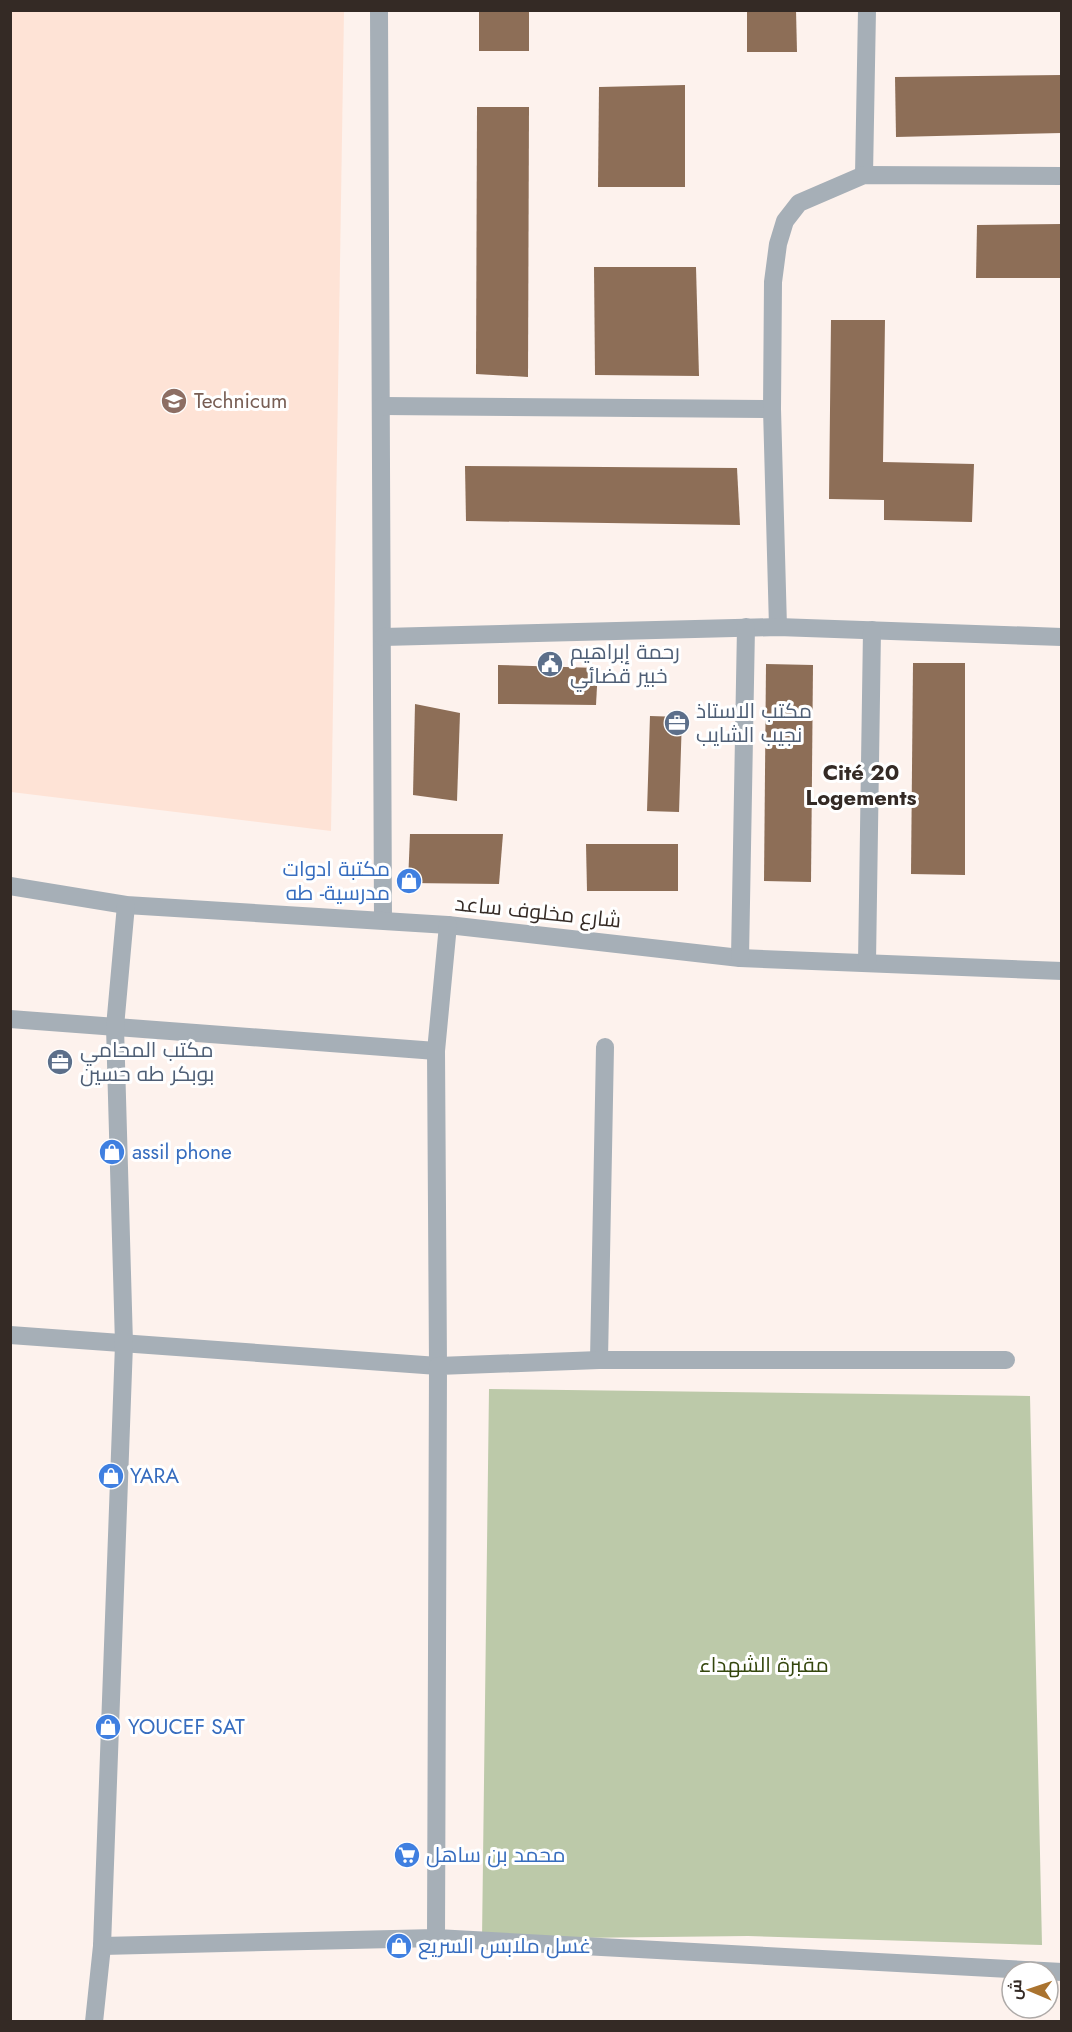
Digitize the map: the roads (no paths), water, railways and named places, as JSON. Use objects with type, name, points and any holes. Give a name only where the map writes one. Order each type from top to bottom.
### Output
[{"type":"street","points":[[379,10],[383,638],[382,920]]},
{"type":"street","points":[[864,176],[867,10]]},
{"type":"street","points":[[778,627],[772,409],[773,282],[778,244],[786,221],[799,203],[864,176],[1062,176]]},
{"type":"street","points":[[382,406],[772,409]]},
{"type":"street","points":[[383,638],[746,627],[1062,637]]},
{"type":"street","points":[[740,958],[746,627]]},
{"type":"street","points":[[867,963],[872,630]]},
{"type":"street","name":"شارع مخلوف ساعد","points":[[10,886],[126,904],[382,920],[740,958],[1062,971]]},
{"type":"street","points":[[94,2022],[102,1946],[124,1344],[115,1027],[126,904]]},
{"type":"street","points":[[436,1938],[438,1366],[436,1051],[448,926]]},
{"type":"street","points":[[10,1019],[436,1051]]},
{"type":"street","points":[[599,1360],[605,1047]]},
{"type":"street","points":[[10,1335],[438,1366],[599,1360],[1006,1360]]},
{"type":"street","points":[[102,1946],[436,1938],[1062,1972]]},
{"type":"place","name":"Technicum","points":[[174,401]]},
{"type":"place","name":"رحمة إبراهيم خبير قضائي","points":[[550,664]]},
{"type":"place","name":"مكتب الاستاذ نجيب الشايب","points":[[677,723]]},
{"type":"place","name":"مكتبة ادوات مدرسية- طه","points":[[409,881]]},
{"type":"place","name":"مكتب المحامي بوبكر طه حسين","points":[[60,1062]]},
{"type":"place","name":"assil phone","points":[[112,1152]]},
{"type":"place","name":"YARA","points":[[111,1476]]},
{"type":"place","name":"YOUCEF SAT","points":[[108,1727]]},
{"type":"place","name":"محمد بن ساهل","points":[[407,1855]]},
{"type":"place","name":"غسل ملابس السريع","points":[[399,1946]]},
{"type":"district","name":"Cité 20 Logements","points":[[861,784]]},
{"type":"park label","name":"مقبرة الشهداء","points":[[764,1665]]}]
